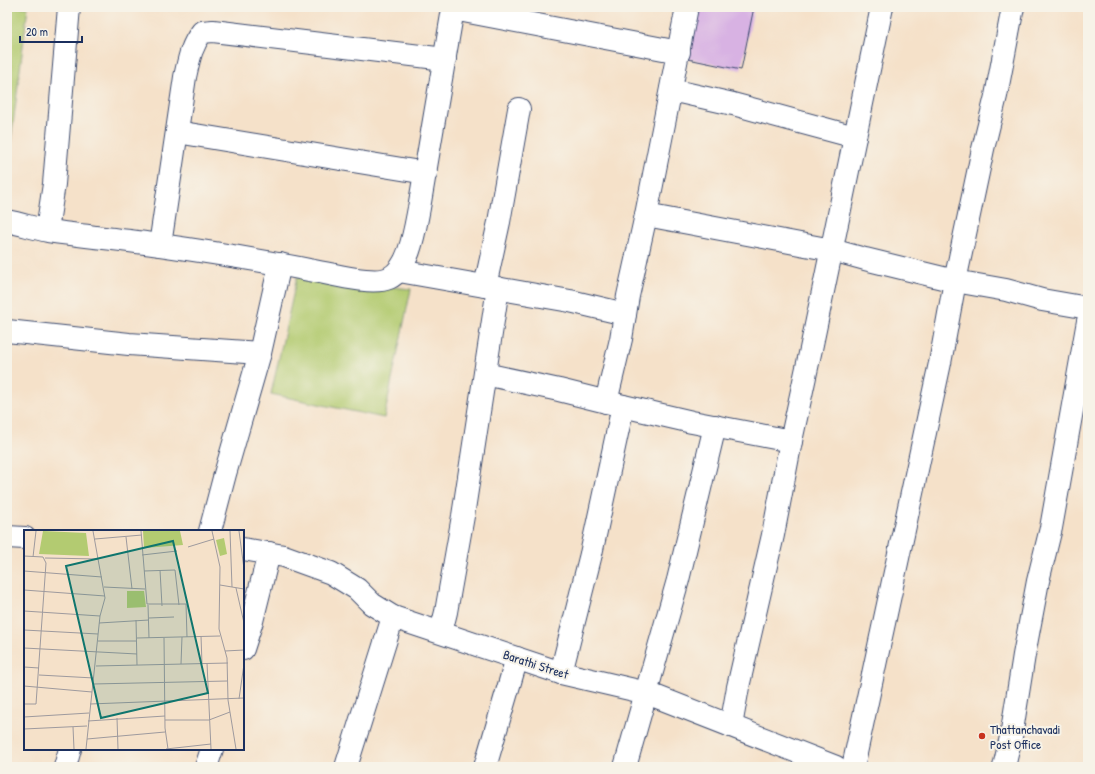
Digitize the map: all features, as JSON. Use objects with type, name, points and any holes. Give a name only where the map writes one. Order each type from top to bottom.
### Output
[{"type":"street","points":[[47,230],[54,184],[69,7]]},
{"type":"street","points":[[561,673],[591,554],[614,404],[625,314],[687,7]]},
{"type":"street","points":[[731,726],[738,687],[773,535],[791,441],[882,7]]},
{"type":"street","points":[[853,767],[940,363],[955,281],[983,149],[996,96],[1013,7]]},
{"type":"street","points":[[7,222],[47,230],[160,245],[280,264],[358,279],[375,281],[389,278],[399,271],[406,259],[413,237],[426,172],[453,9],[678,52]]},
{"type":"street","points":[[160,245],[190,55],[195,41],[202,32],[213,30],[445,59]]},
{"type":"street","points":[[671,90],[734,104],[855,137]]},
{"type":"street","points":[[441,632],[457,551],[485,374],[499,222],[519,109]]},
{"type":"street","points":[[177,132],[426,172]]},
{"type":"street","points":[[646,214],[832,250],[955,281],[1006,290],[1042,300],[1088,308]]},
{"type":"street","points":[[210,530],[260,353],[280,264]]},
{"type":"street","points":[[399,271],[570,301],[625,314]]},
{"type":"street","points":[[1004,767],[1011,737],[1038,581],[1051,528],[1088,321]]},
{"type":"street","points":[[7,331],[129,344],[260,353]]},
{"type":"street","points":[[485,374],[614,404],[791,441]]},
{"type":"street","points":[[625,767],[678,580],[715,426]]},
{"type":"street","points":[[7,537],[24,538]]},
{"type":"street","name":"Barathi Street","points":[[244,549],[284,556],[331,573],[358,589],[372,604],[393,617],[561,673],[647,693],[731,726],[809,762],[836,767]]},
{"type":"street","points":[[244,646],[252,621],[269,553]]},
{"type":"street","points":[[346,767],[393,617]]},
{"type":"street","points":[[485,767],[517,658]]},
{"type":"street","points":[[64,767],[70,750]]},
{"type":"street","points":[[206,767],[212,750]]},
{"type":"green space","points":[[7,7],[28,7],[7,171]]},
{"type":"green space","points":[[297,277],[411,289],[384,418],[271,394]]},
{"type":"building","points":[[698,7],[754,7],[741,70],[688,59]]},
{"type":"place","name":"Thattanchavadi Post Office","points":[[982,736]]}]
